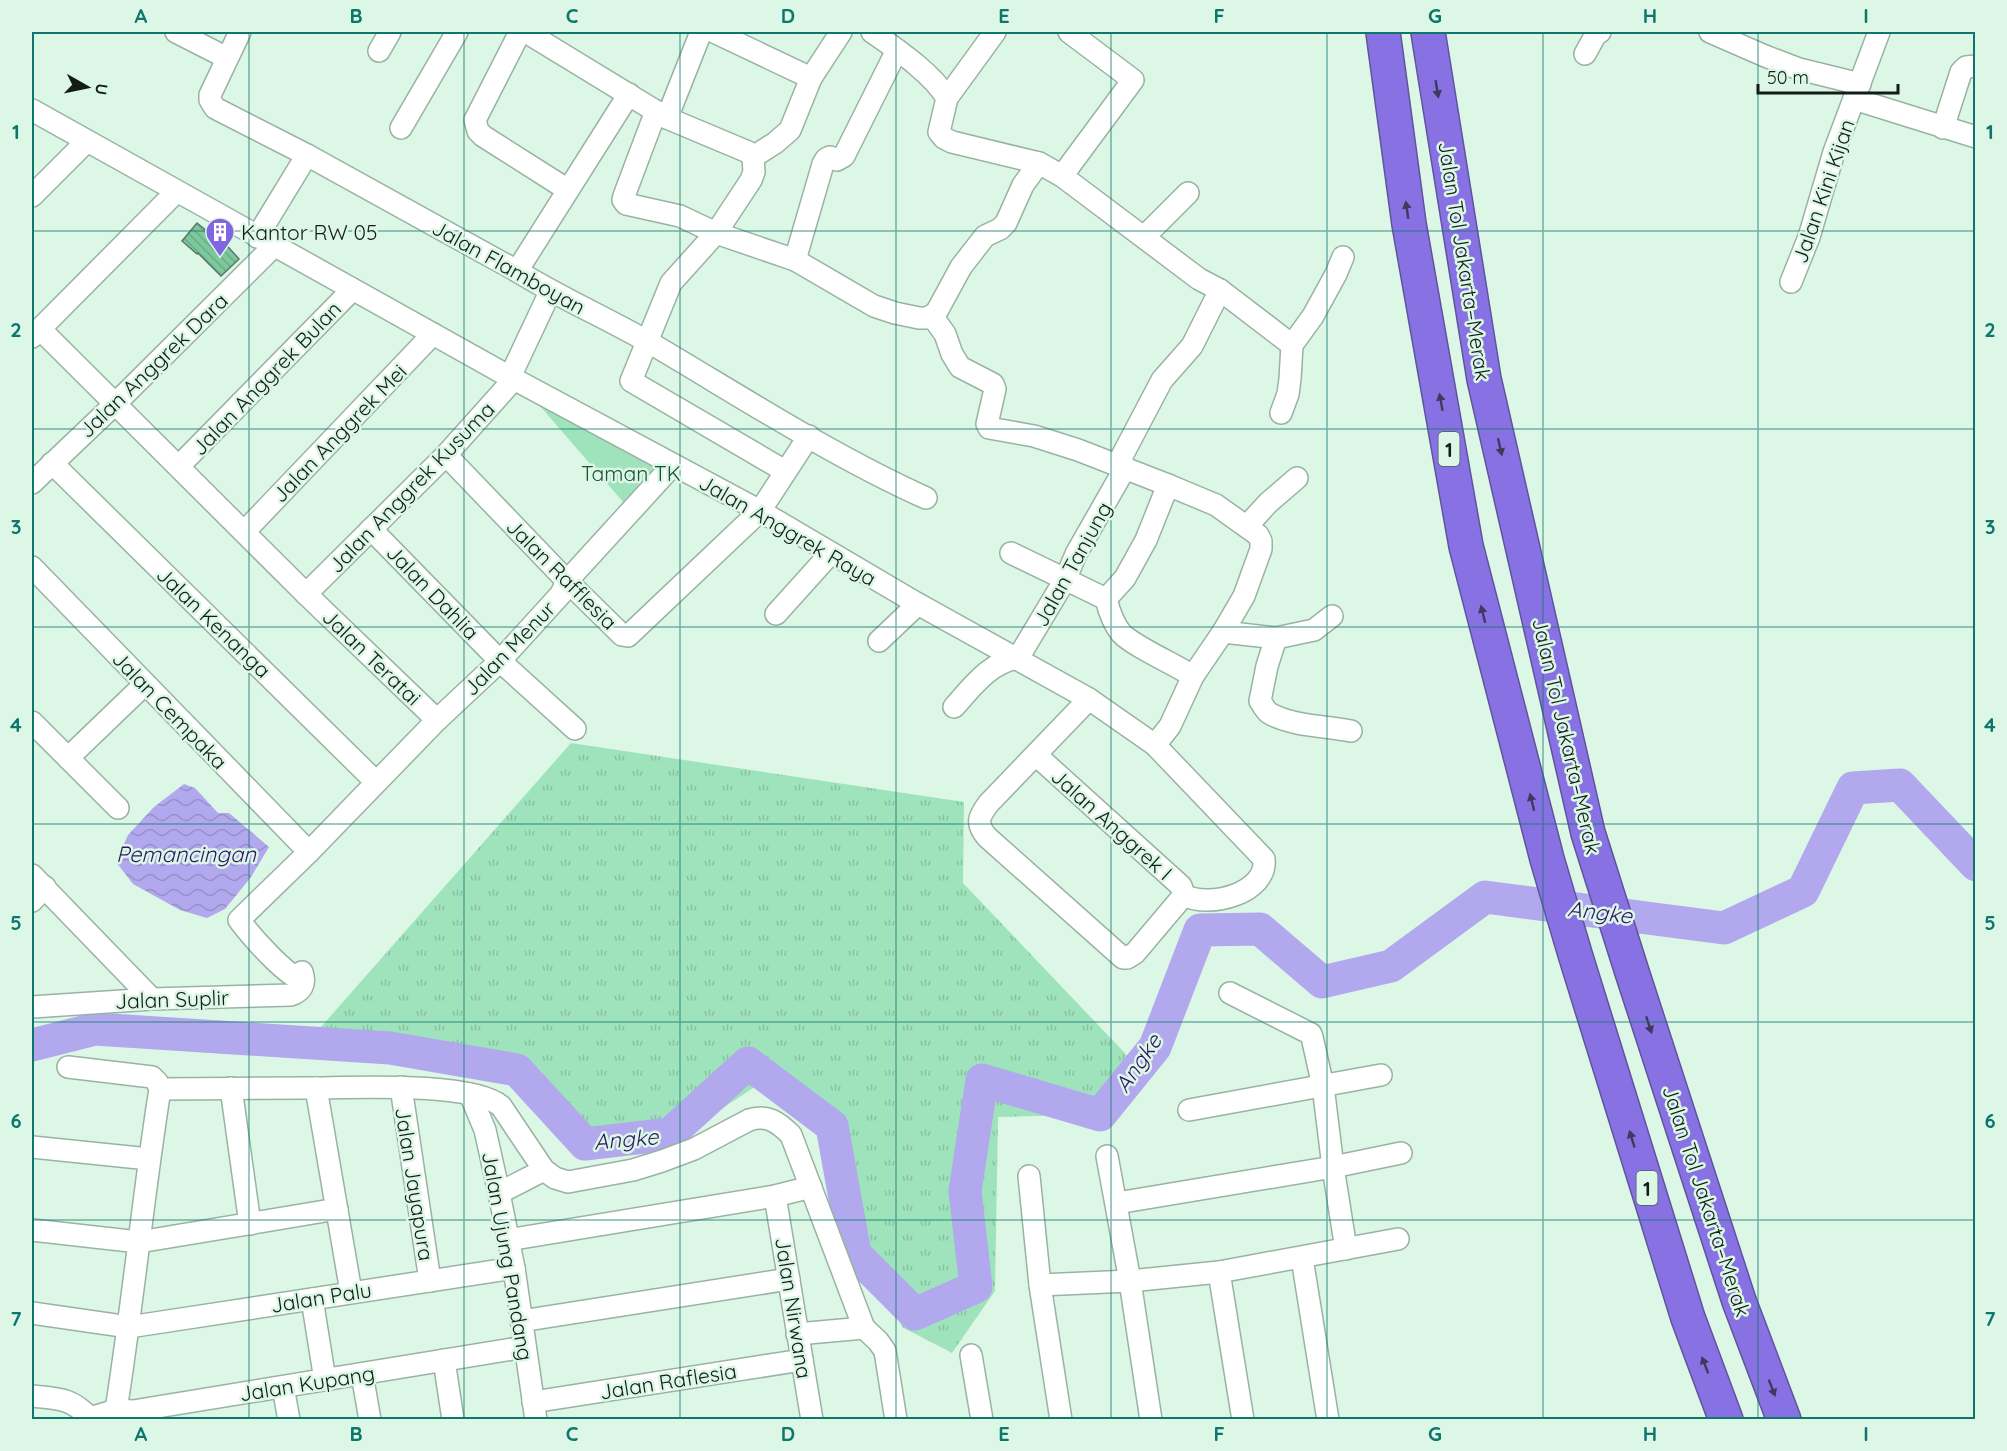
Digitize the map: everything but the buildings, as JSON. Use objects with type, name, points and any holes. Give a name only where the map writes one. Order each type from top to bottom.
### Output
[{"type":"highway","name":"1","points":[[1383,32],[1409,224],[1466,546],[1547,859],[1575,954],[1688,1318],[1726,1419]]},
{"type":"highway","name":"Jalan Tol Jakarta–Merak","points":[[1428,32],[1484,379],[1588,833],[1739,1301],[1784,1419]]},
{"type":"street","points":[[176,32],[227,58],[240,32]]},
{"type":"street","points":[[379,51],[390,32]]},
{"type":"street","points":[[401,128],[457,32]]},
{"type":"street","points":[[520,32],[475,124],[483,136],[568,190]]},
{"type":"street","points":[[526,32],[662,114],[748,152],[753,157],[754,172],[751,180],[716,232],[671,283],[631,381],[785,471]]},
{"type":"street","points":[[701,32],[623,200],[626,204],[680,216],[716,232],[795,260],[874,306],[919,318],[932,316]]},
{"type":"street","points":[[714,32],[811,78]]},
{"type":"street","points":[[753,157],[790,130],[811,78],[841,32]]},
{"type":"street","points":[[872,32],[936,84],[947,98]]},
{"type":"street","points":[[995,32],[947,98],[939,132],[944,138],[952,142],[1039,163],[1062,176],[1199,279],[1220,290],[1292,345]]},
{"type":"street","points":[[1062,176],[1133,80],[1069,32]]},
{"type":"street","points":[[1585,54],[1596,34],[1600,32]]},
{"type":"street","points":[[1710,32],[1943,128],[1976,137]]},
{"type":"street","name":"Jalan Kini Kijan","points":[[1791,282],[1809,237],[1834,152],[1879,32]]},
{"type":"street","points":[[795,260],[823,164],[830,157],[837,160],[844,156],[897,50]]},
{"type":"street","name":"Jalan Flamboyan","points":[[227,58],[210,100],[215,108],[307,155],[550,292],[646,341],[884,479],[926,498]]},
{"type":"street","points":[[1943,128],[1961,72],[1966,67],[1976,66]]},
{"type":"street","points":[[517,272],[629,94]]},
{"type":"street","name":"Jalan Anggrek Raya","points":[[32,110],[352,290],[760,511],[830,554],[1089,699],[1155,745],[1264,859],[1261,875],[1238,895],[1203,901],[1184,895]]},
{"type":"street","points":[[32,196],[86,142]]},
{"type":"street","name":"Jalan Anggrek Dara","points":[[32,483],[116,403],[265,242],[307,155]]},
{"type":"street","points":[[932,316],[961,267],[985,236],[1000,229],[1006,223],[1023,185],[1039,163]]},
{"type":"street","points":[[36,333],[176,192]]},
{"type":"street","points":[[1144,237],[1188,193]]},
{"type":"street","points":[[1281,413],[1288,394],[1292,345],[1313,316],[1343,257]]},
{"type":"street","name":"Jalan Anggrek Bulan","points":[[179,466],[352,290]]},
{"type":"street","points":[[1125,468],[1121,460],[1122,456],[1137,425],[1162,380],[1192,346],[1220,290]]},
{"type":"street","name":"Jalan Anggrek Kusuma","points":[[306,594],[446,455],[512,378],[550,292]]},
{"type":"street","points":[[932,316],[945,334],[952,354],[960,367],[993,384],[995,389],[987,424],[989,428],[1034,436],[1168,485],[1216,505],[1247,525],[1262,541],[1244,596],[1193,676],[1170,726],[1155,745]]},
{"type":"street","name":"Jalan Teratai","points":[[36,333],[116,403],[306,594],[437,720],[309,852],[242,917]]},
{"type":"street","name":"Jalan Anggrek Mei","points":[[245,531],[433,334]]},
{"type":"street","points":[[760,511],[809,436]]},
{"type":"street","name":"Jalan Rafflesia","points":[[446,455],[622,635],[629,636],[760,511]]},
{"type":"street","name":"Jalan Kenanga","points":[[52,463],[376,782]]},
{"type":"street","name":"Jalan Menur","points":[[437,720],[500,661],[561,594],[567,581],[673,465]]},
{"type":"street","name":"Jalan Tanjung","points":[[1018,658],[1066,578],[1076,554],[1125,468]]},
{"type":"street","points":[[1247,525],[1268,502],[1297,478]]},
{"type":"street","points":[[1106,599],[1125,578],[1141,550],[1168,485]]},
{"type":"street","name":"Jalan Dahlia","points":[[371,529],[500,661],[574,729]]},
{"type":"street","points":[[1011,553],[1106,599],[1111,615],[1122,633],[1135,644],[1193,676]]},
{"type":"street","points":[[776,614],[830,554]]},
{"type":"street","name":"Jalan Cempaka","points":[[32,567],[309,852]]},
{"type":"street","points":[[879,641],[918,604]]},
{"type":"street","points":[[1223,632],[1276,638],[1314,630],[1332,616]]},
{"type":"street","points":[[1276,638],[1267,666],[1260,701],[1267,712],[1314,725],[1351,731]]},
{"type":"street","points":[[954,707],[976,682],[998,664],[1005,660],[1018,658]]},
{"type":"street","points":[[68,758],[145,684]]},
{"type":"street","points":[[1089,699],[983,810],[979,823],[987,837],[1124,958],[1135,953],[1184,895]]},
{"type":"street","points":[[32,722],[118,808]]},
{"type":"street","name":"Jalan Anggrek I","points":[[1036,755],[1181,886],[1184,895]]},
{"type":"street","points":[[36,888],[153,999]]},
{"type":"street","name":"Jalan Suplir","points":[[32,1007],[153,999],[291,995],[300,991],[304,975],[301,970],[242,917]]},
{"type":"street","points":[[1230,993],[1311,1035],[1323,1086],[1332,1167],[1347,1249]]},
{"type":"street","points":[[68,1067],[152,1077],[160,1089],[116,1410]]},
{"type":"street","points":[[1189,1110],[1381,1075]]},
{"type":"street","points":[[160,1089],[401,1087],[449,1090],[470,1094],[496,1102],[501,1106],[544,1170],[555,1178],[568,1182],[633,1170],[694,1149],[749,1120],[758,1117],[770,1118],[791,1134],[864,1328],[885,1351],[896,1419]]},
{"type":"street","name":"Jalan Jayapura","points":[[401,1087],[430,1281]]},
{"type":"street","points":[[231,1088],[250,1224]]},
{"type":"street","points":[[316,1088],[351,1292]]},
{"type":"street","name":"Jalan Ujung Pandang","points":[[470,1094],[485,1130],[499,1193],[514,1268],[535,1411]]},
{"type":"street","points":[[32,1147],[149,1159]]},
{"type":"street","points":[[1117,1203],[1401,1154]]},
{"type":"street","points":[[1107,1156],[1117,1203],[1151,1419]]},
{"type":"street","points":[[499,1193],[544,1170]]},
{"type":"street","points":[[1029,1176],[1040,1284],[1061,1419]]},
{"type":"street","points":[[508,1240],[775,1196],[811,1187]]},
{"type":"street","name":"Jalan Nirwana","points":[[775,1196],[812,1419]]},
{"type":"street","points":[[32,1230],[139,1242],[337,1209]]},
{"type":"street","points":[[1040,1284],[1130,1281],[1219,1272],[1398,1239]]},
{"type":"street","points":[[1302,1258],[1328,1419]]},
{"type":"street","name":"Jalan Palu","points":[[32,1313],[129,1326],[514,1268]]},
{"type":"street","points":[[1219,1272],[1243,1419]]},
{"type":"street","points":[[521,1321],[789,1279]]},
{"type":"street","points":[[312,1299],[325,1380]]},
{"type":"street","points":[[797,1334],[864,1328]]},
{"type":"street","name":"Jalan Kupang","points":[[90,1419],[116,1410],[201,1410],[283,1387],[525,1347]]},
{"type":"street","points":[[971,1355],[982,1419]]},
{"type":"street","points":[[444,1360],[453,1419]]},
{"type":"street","name":"Jalan Raflesia","points":[[535,1411],[802,1360]]},
{"type":"street","points":[[363,1374],[370,1419]]},
{"type":"street","points":[[283,1387],[289,1419]]},
{"type":"street","points":[[32,1396],[65,1400],[79,1406],[90,1419]]},
{"type":"green space","name":"Taman TK","points":[[521,384],[669,467],[630,510]]},
{"type":"green space","points":[[571,743],[964,802],[963,883],[1140,1069],[1111,1114],[998,1117],[995,1291],[952,1353],[902,1327],[854,1211],[828,1120],[765,1080],[649,1157],[586,1134],[530,1063],[306,1044]]},
{"type":"water","name":"Pemancingan","points":[[184,784],[195,788],[218,813],[229,813],[269,847],[251,877],[225,909],[207,918],[180,910],[133,884],[116,862],[128,835],[154,807]]},
{"type":"waterway","name":"Angke","points":[[32,1045],[95,1029],[390,1048],[517,1070],[585,1144],[670,1134],[748,1063],[832,1126],[855,1254],[915,1314],[976,1287],[965,1191],[982,1080],[1100,1115],[1155,1047],[1200,930],[1260,929],[1322,982],[1391,966],[1485,897],[1724,928],[1803,891],[1853,788],[1900,785],[1976,865]]},
{"type":"place","name":"Kantor RW 05","points":[[220,258]]}]
